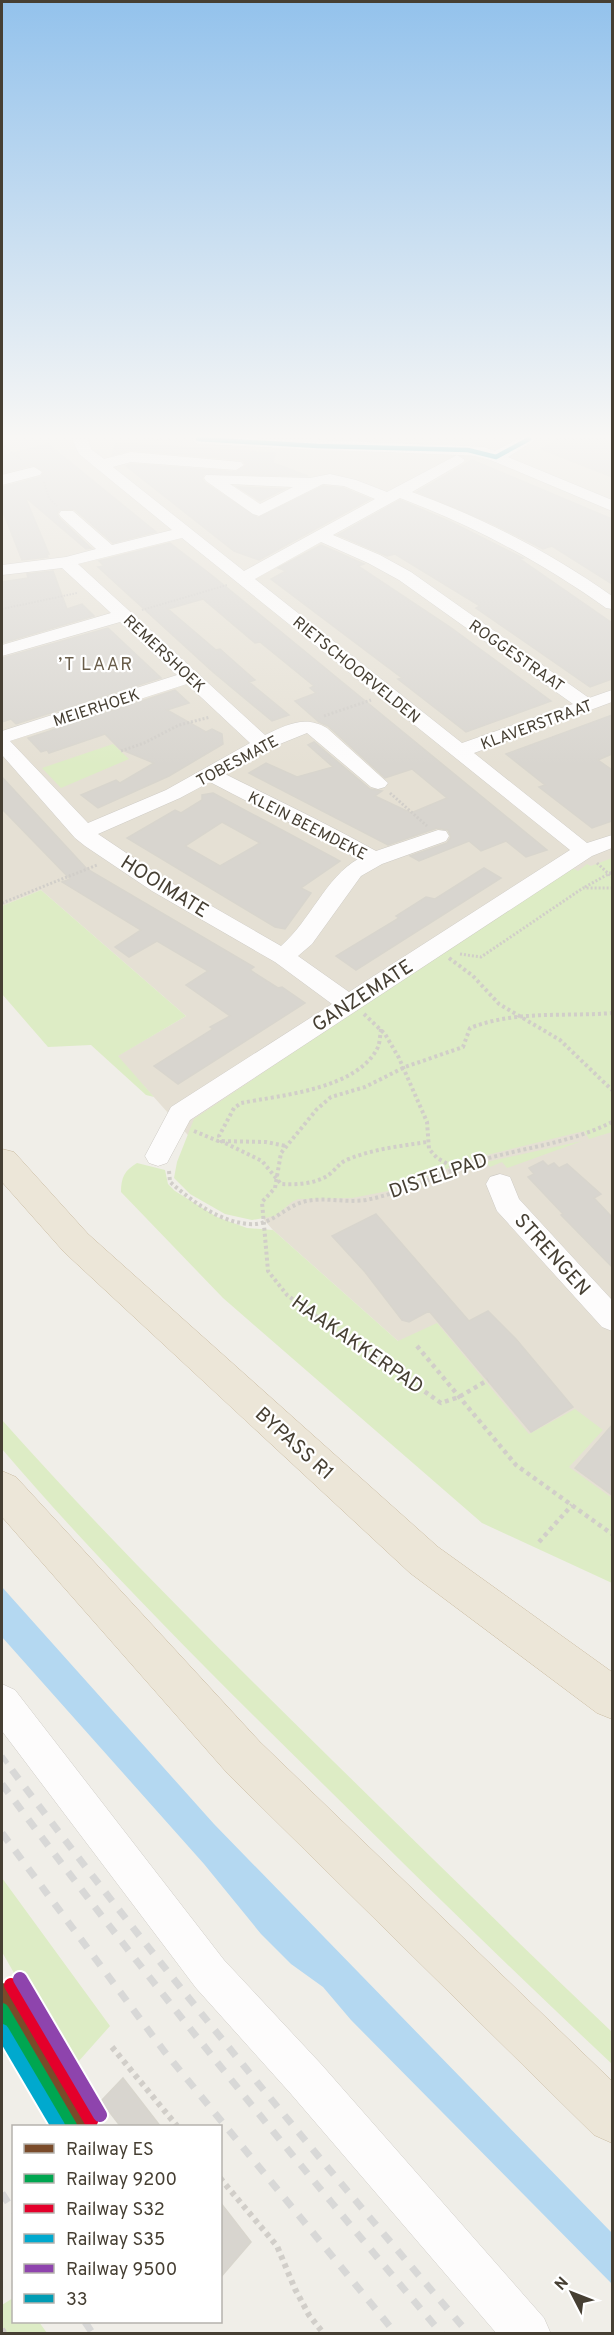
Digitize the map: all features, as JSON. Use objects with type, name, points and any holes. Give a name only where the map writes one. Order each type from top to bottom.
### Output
[{"type":"highway","name":"BYPASS R1","points":[[2,1161],[76,1243],[424,1560],[612,1698]]},
{"type":"highway","points":[[2,1489],[244,1758],[612,2117]]},
{"type":"street","points":[[105,548],[109,552]]},
{"type":"street","points":[[2,569],[66,562],[124,548]]},
{"type":"street","name":"RIETSCHOORVELDEN","points":[[205,548],[584,851]]},
{"type":"street","points":[[244,578],[299,548]]},
{"type":"street","name":"ROGGESTRAAT","points":[[349,548],[405,576],[587,705]]},
{"type":"street","points":[[526,548],[566,571],[612,604]]},
{"type":"street","name":"REMERSHOEK","points":[[66,562],[263,744]]},
{"type":"street","points":[[2,651],[124,615]]},
{"type":"street","name":"MEIERHOEK","points":[[2,737],[190,677]]},
{"type":"street","name":"KLAVERSTRAAT","points":[[460,752],[612,696]]},
{"type":"street","name":"TOBESMATE","points":[[84,832],[130,814],[210,774],[263,744],[300,727],[311,727]]},
{"type":"street","points":[[311,727],[320,732],[378,783]]},
{"type":"street","name":"HOOIMATE","points":[[2,744],[84,832],[160,886],[283,957],[349,1004]]},
{"type":"street","name":"KLEIN BEEMDEKE","points":[[210,774],[282,811],[308,821],[374,859]]},
{"type":"street","points":[[283,957],[304,939],[353,871],[374,859],[438,836]]},
{"type":"street","name":"GANZEMATE","points":[[165,1159],[180,1114],[190,1115],[349,1004],[584,851],[612,841]]},
{"type":"street","name":"STRENGEN","points":[[500,1184],[507,1204],[612,1320]]},
{"type":"street","points":[[2,1702],[210,1974],[314,2088],[528,2334]]},
{"type":"path","points":[[124,615],[234,583],[244,578]]},
{"type":"path","points":[[2,609],[94,588]]},
{"type":"path","points":[[311,727],[314,720],[388,694]]},
{"type":"path","points":[[121,751],[144,743],[184,723],[229,712]]},
{"type":"path","points":[[378,783],[438,836]]},
{"type":"path","points":[[2,903],[118,857]]},
{"type":"path","points":[[612,872],[583,888],[481,957],[444,955],[473,976],[499,1004],[560,1040],[612,1090]]},
{"type":"path","points":[[583,888],[612,888]]},
{"type":"path","points":[[349,1004],[381,1029],[405,1067],[420,1111],[428,1123],[427,1142],[430,1151],[437,1159],[456,1168]]},
{"type":"path","points":[[277,1180],[281,1153],[317,1109],[331,1097],[365,1087],[405,1067],[463,1047],[470,1028],[483,1022],[521,1017],[612,1013]]},
{"type":"path","points":[[221,1141],[219,1136],[234,1108],[241,1103],[298,1092],[336,1081],[357,1070],[378,1047],[381,1029]]},
{"type":"path","points":[[190,1115],[198,1135],[221,1141],[262,1161],[281,1184],[290,1185],[317,1180],[331,1173],[338,1163],[362,1155],[427,1142]]},
{"type":"path","name":"DISTELPAD","points":[[265,1223],[279,1218],[294,1206],[308,1200],[350,1202],[362,1200],[420,1183],[456,1168],[502,1154],[579,1138],[612,1122]]},
{"type":"path","points":[[221,1141],[263,1142],[286,1146]]},
{"type":"path","points":[[165,1159],[170,1182],[190,1199],[233,1220],[247,1224],[265,1223]]},
{"type":"path","name":"HAAKAKKERPAD","points":[[277,1180],[276,1188],[262,1202],[268,1271],[287,1295],[441,1403],[459,1396]]},
{"type":"path","points":[[417,1346],[516,1465],[612,1534]]},
{"type":"path","points":[[459,1396],[488,1380]]},
{"type":"path","points":[[539,1542],[572,1505]]},
{"type":"path","points":[[112,2047],[175,2125]]},
{"type":"path","points":[[222,2180],[277,2246],[309,2316],[324,2334]]},
{"type":"path","points":[[2,2329],[5,2334]]},
{"type":"shaded area","points":[[2,548],[612,548],[612,1531],[273,1230],[117,1056],[186,1016],[41,890],[2,906]]},
{"type":"green space","points":[[113,744],[129,759],[61,788],[42,768]]},
{"type":"green space","points":[[612,858],[612,1132],[589,1139],[584,1131],[475,1158],[388,1191],[352,1198],[298,1199],[275,1216],[252,1220],[225,1214],[190,1194],[174,1178],[177,1162],[194,1119],[570,867],[578,871],[587,864],[591,866]]},
{"type":"green space","points":[[41,890],[186,1016],[118,1056],[154,1097],[146,1095],[91,1045],[48,1047],[2,994],[2,906]]},
{"type":"green space","points":[[582,1141],[507,1168],[502,1162],[490,1167],[486,1162]]},
{"type":"green space","points":[[137,1163],[165,1170],[168,1184],[175,1191],[217,1217],[247,1228],[273,1230],[398,1341],[437,1323],[529,1434],[575,1409],[603,1430],[569,1467],[612,1498],[612,1583],[482,1523],[223,1298],[121,1192],[125,1174]]},
{"type":"green space","points":[[2,1420],[82,1507],[206,1635],[612,2032],[612,2064],[361,1821],[119,1579],[2,1449]]},
{"type":"green space","points":[[2,1878],[110,2026],[70,2071],[2,1952]]},
{"type":"green space","points":[[12,2299],[12,2323],[40,2323],[47,2333],[2,2333],[2,2305]]},
{"type":"water","points":[[2,1587],[214,1824],[612,2233],[612,2284],[351,2020],[323,1987],[291,1964],[261,1934],[204,1864],[2,1637]]},
{"type":"building","points":[[17,548],[46,548],[49,554],[47,554],[48,557],[22,560]]},
{"type":"building","points":[[150,548],[176,548],[547,850],[526,857],[506,841],[481,851],[469,841],[419,861],[410,856],[447,843],[451,837],[448,830],[437,828],[388,845],[249,773],[266,763],[297,777],[333,767],[308,745],[314,742],[370,789],[382,791],[375,796],[411,813],[447,798],[412,769],[385,778],[328,726],[319,722],[295,701],[316,693],[310,688],[314,686],[260,642],[255,643],[203,599],[168,609],[216,650],[220,649],[255,680],[249,682],[289,715],[272,721],[213,672],[98,567],[104,566],[99,561]]},
{"type":"building","points":[[230,548],[281,548],[259,560]]},
{"type":"building","points":[[315,548],[328,548],[364,564],[358,566],[450,627],[551,701],[466,732],[398,679],[402,678],[271,579],[286,571],[278,568]]},
{"type":"building","points":[[368,548],[503,548],[523,558],[520,559],[612,623],[612,679],[590,687],[476,608],[480,606],[395,554],[387,556]]},
{"type":"building","points":[[555,548],[612,548],[612,584]]},
{"type":"building","points":[[53,571],[67,609],[82,604],[94,616],[2,643],[2,582],[28,578],[27,574]]},
{"type":"building","points":[[108,628],[161,678],[16,724],[11,719],[2,722],[2,658]]},
{"type":"building","points":[[175,690],[189,703],[167,710],[206,732],[212,729],[222,734],[223,744],[169,776],[98,808],[81,795],[116,780],[120,783],[154,763],[120,749],[105,734],[49,753],[47,750],[41,752],[28,738]]},
{"type":"building","points":[[612,715],[612,754],[598,760],[612,770],[612,821],[592,828],[539,787],[545,785],[506,754]]},
{"type":"building","points":[[2,777],[87,869],[254,967],[250,970],[278,988],[282,987],[305,1003],[178,1084],[154,1066],[213,1029],[210,1027],[230,1016],[186,985],[208,971],[157,941],[129,957],[115,947],[141,930],[62,882],[70,879],[2,809]]},
{"type":"building","points":[[213,793],[340,861],[301,888],[311,893],[285,929],[275,927],[127,838],[175,810],[181,813],[202,800],[202,795]],"holes":[[[222,822],[260,843],[220,866],[185,846]]]},
{"type":"building","points":[[484,868],[501,878],[356,970],[336,956],[399,918],[396,916],[426,897],[435,899]]},
{"type":"building","points":[[543,1161],[548,1166],[554,1163],[559,1168],[567,1164],[601,1194],[594,1198],[612,1217],[612,1267],[561,1215],[563,1214],[528,1177],[534,1174],[529,1168]]},
{"type":"building","points":[[376,1214],[469,1321],[488,1311],[516,1339],[573,1407],[531,1432],[429,1311],[409,1322],[402,1320],[365,1272],[332,1236]]},
{"type":"building","points":[[612,1425],[612,1495],[575,1468]]},
{"type":"building","points":[[123,2078],[159,2125],[119,2125],[101,2101]]},
{"type":"building","points":[[222,2205],[251,2242],[222,2276]]},
{"type":"railway","points":[[2,1756],[13,1771]]},
{"type":"railway","points":[[12,1770],[122,1914],[236,2056],[469,2334]]},
{"type":"railway","points":[[2,1784],[108,1924],[218,2063],[442,2334]]},
{"type":"railway","points":[[2,1833],[164,2051],[396,2334]]},
{"type":"railway","points":[[2,2193],[12,2209]]},
{"type":"railway","points":[[86,2323],[93,2334]]},
{"type":"rail line","name":"9500","points":[[20,1979],[100,2115]]},
{"type":"rail line","name":"S32","points":[[11,1985],[91,2121]]},
{"type":"rail line","name":"ES","points":[[2,1990],[81,2125]]},
{"type":"rail line","name":"9200","points":[[2,2010],[69,2125]]},
{"type":"rail line","name":"S35","points":[[2,2031],[57,2125]]},
{"type":"district","name":"’T LAAR","points":[[96,664]]}]
